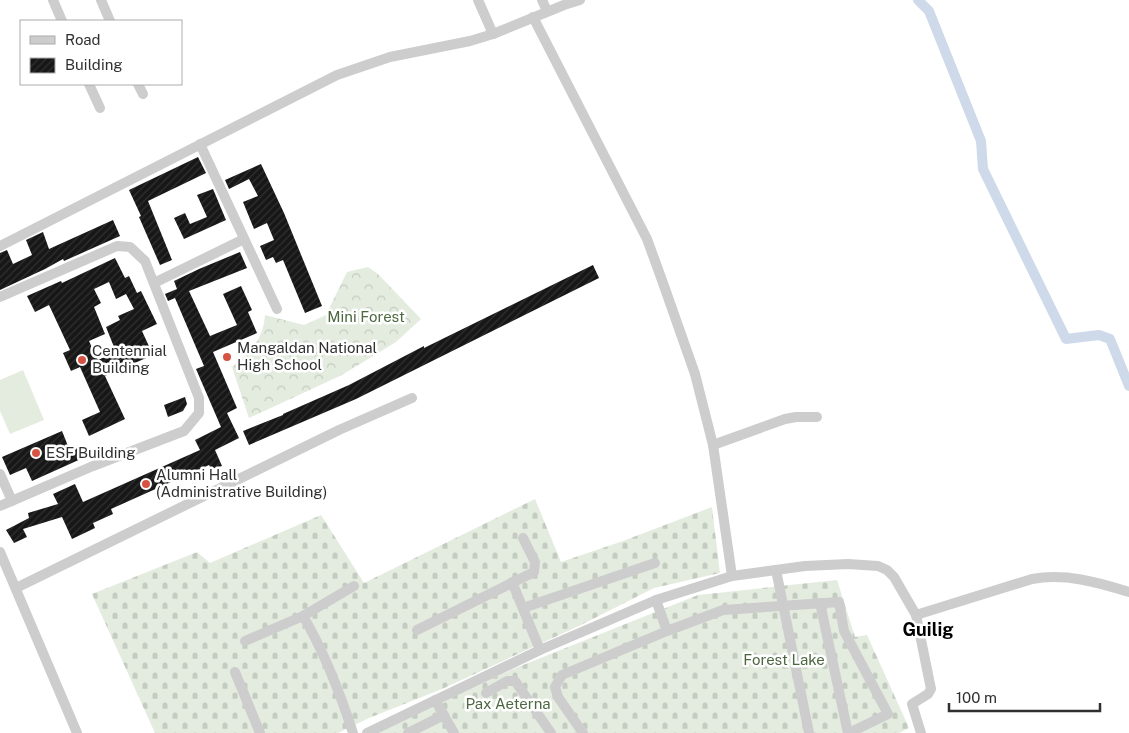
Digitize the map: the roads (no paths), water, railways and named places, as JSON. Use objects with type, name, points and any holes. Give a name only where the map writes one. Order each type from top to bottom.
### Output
[{"type":"street","points":[[53,0],[62,20]]},
{"type":"street","points":[[101,0],[110,20]]},
{"type":"street","points":[[478,0],[493,34]]},
{"type":"street","points":[[542,0],[547,11]]},
{"type":"street","points":[[0,246],[338,75],[390,56],[470,41],[493,34],[547,11],[580,0]]},
{"type":"street","points":[[533,17],[647,239],[695,374],[714,444],[732,576]]},
{"type":"street","points":[[89,85],[100,108]]},
{"type":"street","points":[[138,85],[143,94]]},
{"type":"street","points":[[200,144],[277,309]]},
{"type":"street","points":[[154,283],[244,239]]},
{"type":"street","points":[[0,297],[117,246],[130,247],[145,261],[199,398],[199,413],[184,430],[0,506]]},
{"type":"street","points":[[16,588],[340,430],[412,398]]},
{"type":"street","points":[[714,444],[785,419],[817,417]]},
{"type":"street","points":[[0,474],[12,500]]},
{"type":"street","points":[[417,630],[534,572],[535,562],[523,538]]},
{"type":"street","points":[[0,552],[77,733]]},
{"type":"street","points":[[523,608],[655,564]]},
{"type":"street","points":[[367,733],[540,650],[656,600],[732,576],[805,566],[848,564],[878,566],[887,570],[894,577],[916,615],[930,689],[928,694],[912,704],[921,733]]},
{"type":"street","points":[[776,570],[809,733]]},
{"type":"street","points":[[916,615],[1047,576],[1088,580],[1129,592]]},
{"type":"street","points":[[512,582],[540,650]]},
{"type":"street","points":[[245,641],[303,616],[354,586]]},
{"type":"street","points":[[656,600],[667,631]]},
{"type":"street","points":[[583,733],[558,697],[555,687],[562,675],[723,610],[820,602],[839,602],[844,631],[888,714],[848,733],[820,602]]},
{"type":"street","points":[[303,616],[310,627],[340,693],[354,733]]},
{"type":"street","points":[[235,672],[260,733]]},
{"type":"street","points":[[486,693],[507,681],[515,681],[551,733]]},
{"type":"street","points":[[435,700],[454,733]]},
{"type":"street","points":[[408,733],[444,715]]},
{"type":"waterway","points":[[918,0],[929,11],[981,141],[983,169],[1066,339],[1099,335],[1110,339],[1129,386]]},
{"type":"place","name":"Mangaldan National High School","points":[[227,357]]},
{"type":"place","name":"Centennial Building","points":[[82,360]]},
{"type":"place","name":"ESF Building","points":[[36,453]]},
{"type":"place","name":"Alumni Hall (Administrative Building)","points":[[146,484]]},
{"type":"district","name":"Guilig","points":[[928,630]]},
{"type":"park label","name":"Mini Forest","points":[[366,317]]},
{"type":"park label","name":"Forest Lake","points":[[784,660]]},
{"type":"park label","name":"Pax Aeterna","points":[[508,704]]}]
